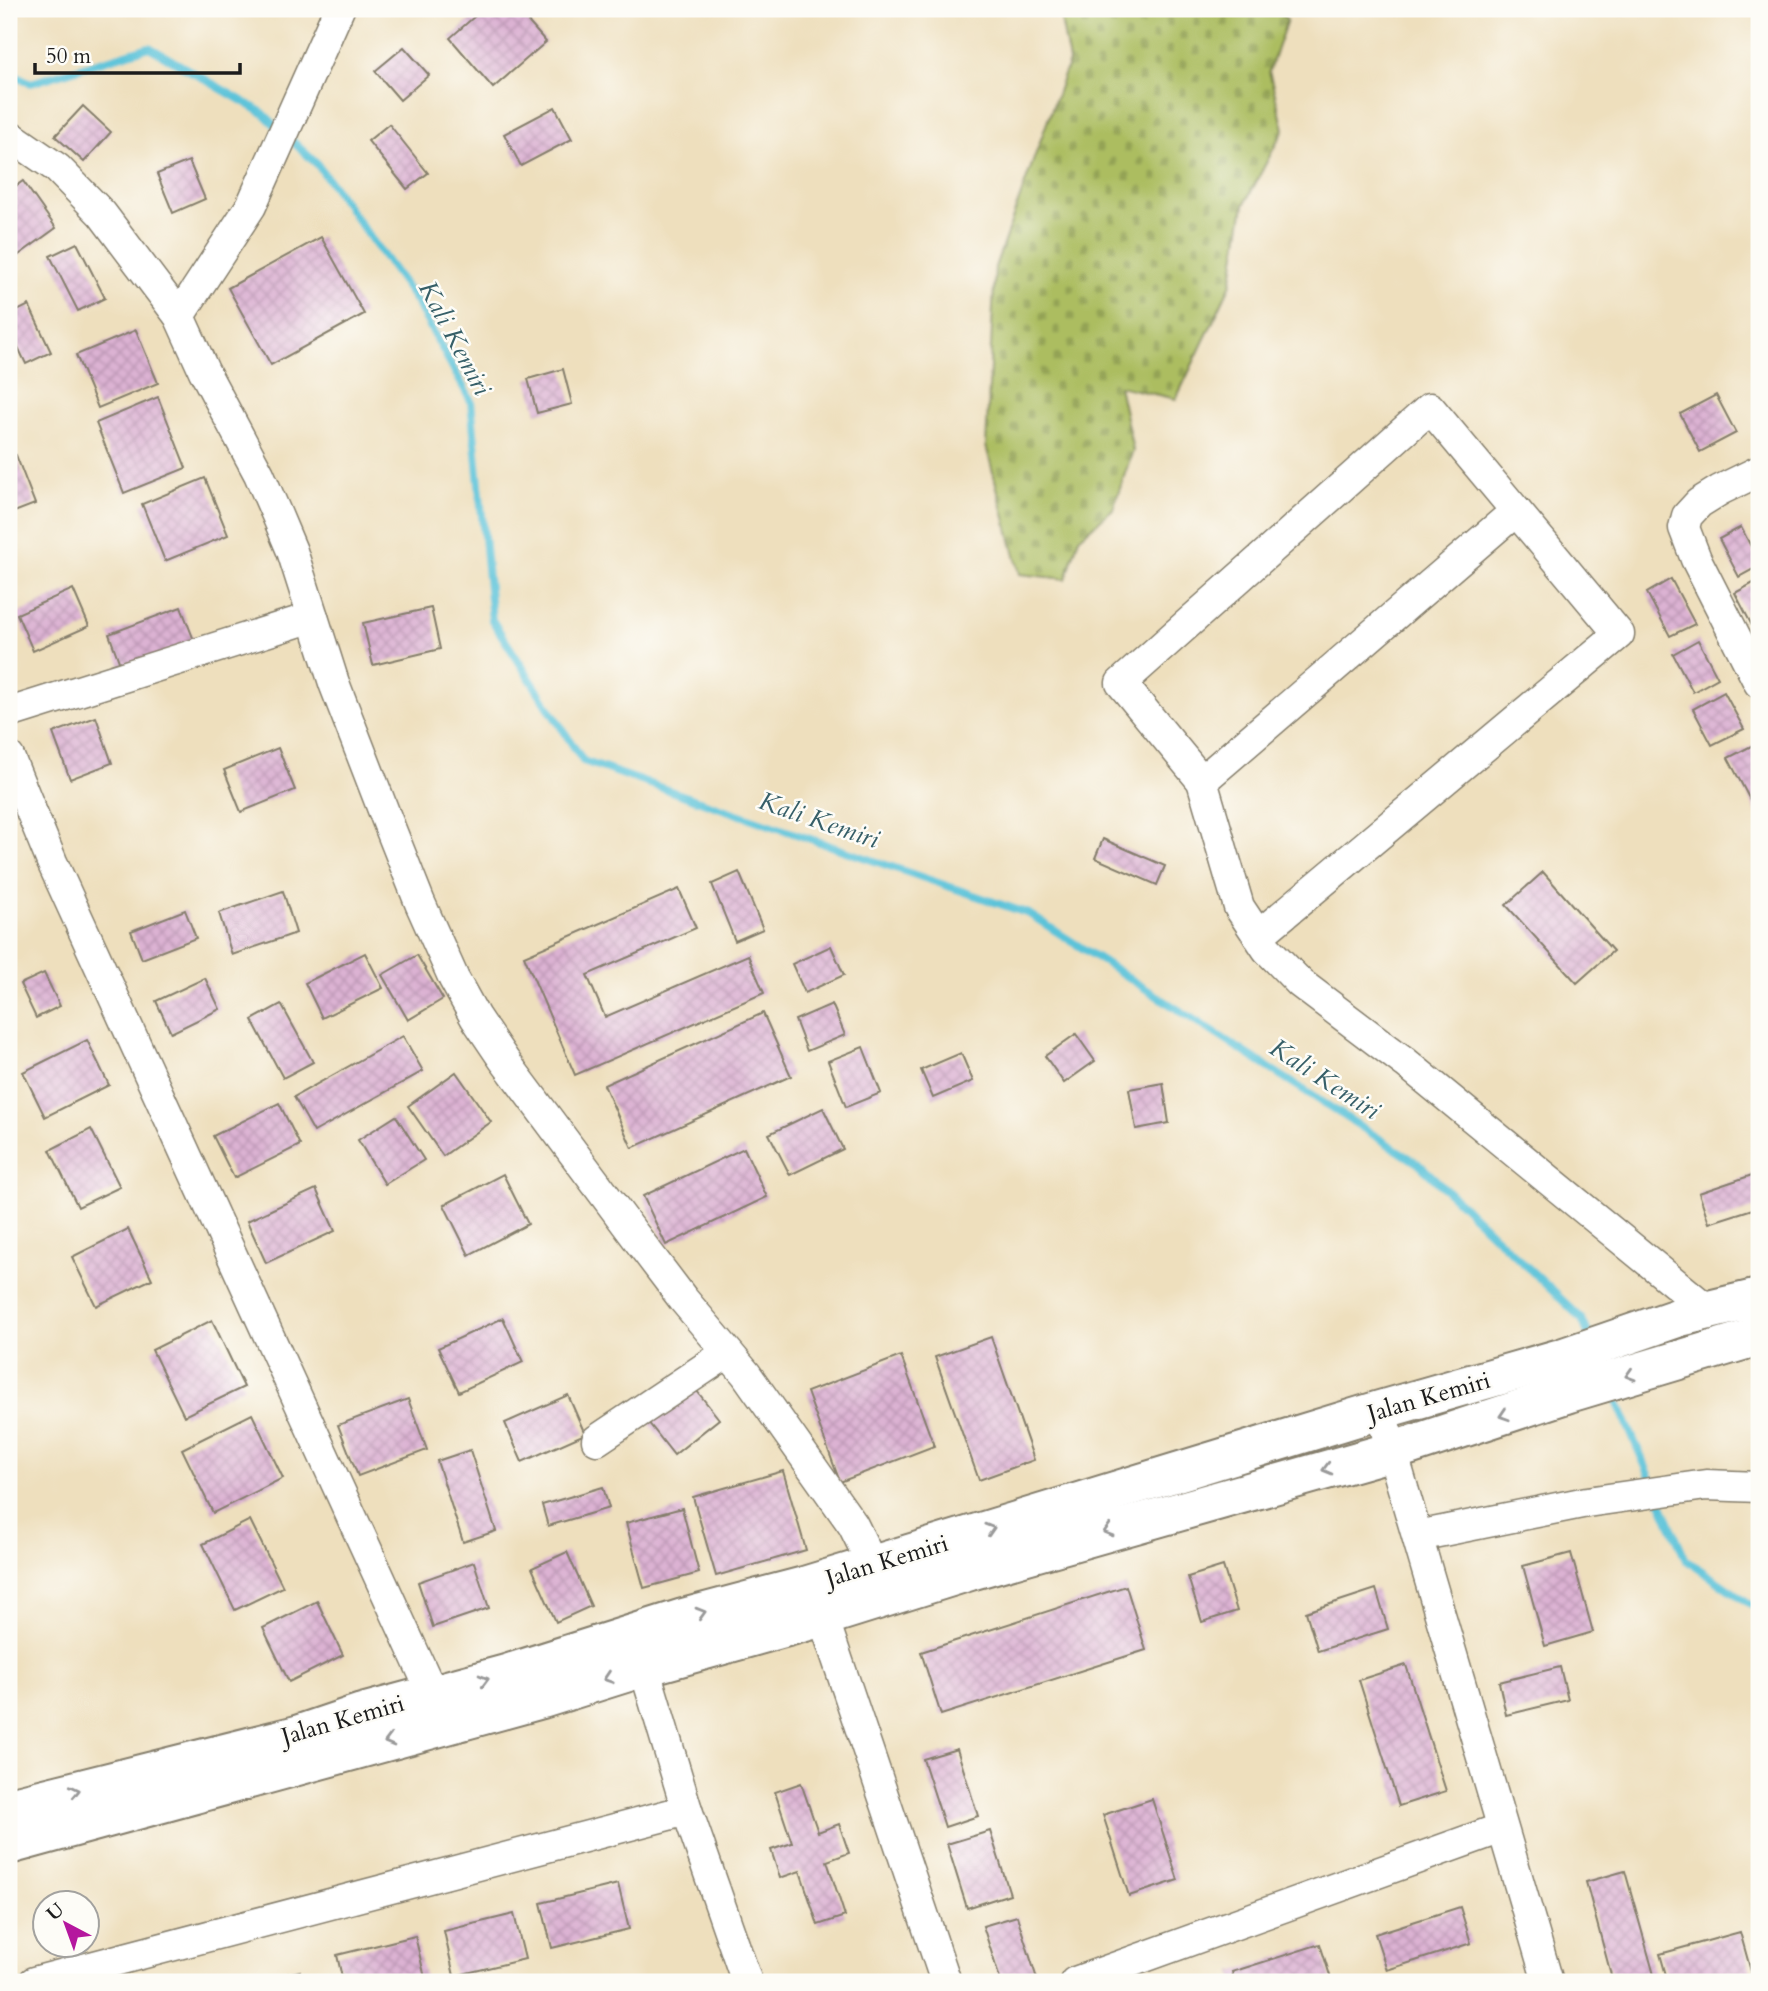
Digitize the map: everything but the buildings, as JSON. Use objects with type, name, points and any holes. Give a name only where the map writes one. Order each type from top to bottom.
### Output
[{"type":"highway","name":"Jalan Kemiri","points":[[9,1845],[440,1710],[695,1615],[804,1587],[881,1581],[1098,1533],[1393,1451],[1565,1376],[1695,1314],[1759,1298]]},
{"type":"highway","name":"Jalan Kemiri","points":[[9,1807],[297,1735],[362,1713],[440,1710],[542,1699],[644,1667],[823,1617],[881,1581],[1380,1410],[1690,1356],[1759,1336]]},
{"type":"street","points":[[179,316],[251,206],[340,9]]},
{"type":"street","points":[[9,135],[57,168],[102,214],[179,316],[276,513],[292,551],[339,695],[420,903],[454,979],[475,1017],[634,1235],[746,1374],[853,1525],[881,1581]]},
{"type":"street","points":[[1258,936],[1619,634],[1430,408],[1121,683],[1202,781],[1239,907],[1258,936],[1300,983],[1406,1063],[1695,1314]]},
{"type":"street","points":[[1759,471],[1699,503],[1687,516],[1684,528],[1696,559],[1759,683]]},
{"type":"street","points":[[1202,781],[1516,511]]},
{"type":"street","points":[[9,713],[313,617]]},
{"type":"street","points":[[9,757],[52,862],[440,1710]]},
{"type":"street","points":[[597,1440],[727,1353]]},
{"type":"street","points":[[1380,1410],[1548,1982]]},
{"type":"street","points":[[1418,1536],[1535,1511],[1706,1485],[1759,1487]]},
{"type":"street","points":[[823,1617],[946,1982]]},
{"type":"street","points":[[644,1667],[687,1810],[747,1982]]},
{"type":"street","points":[[34,1982],[687,1810]]},
{"type":"street","points":[[1074,1982],[1502,1828]]},
{"type":"green space","points":[[1059,9],[1277,9],[1287,20],[1269,71],[1284,129],[1244,205],[1231,284],[1176,399],[1119,386],[1133,450],[1113,509],[1079,538],[1066,579],[1020,574],[986,446],[995,267],[1069,61]]},
{"type":"waterway","name":"Kali Kemiri","points":[[9,72],[31,83],[149,47],[263,113],[278,128]]},
{"type":"waterway","name":"Kali Kemiri","points":[[288,137],[317,164],[416,301],[471,401],[492,620],[583,761],[1029,914],[1419,1164],[1582,1319],[1590,1338]]},
{"type":"waterway","name":"Kali Kemiri","points":[[1613,1392],[1654,1486]]},
{"type":"waterway","name":"Kali Kemiri","points":[[1659,1498],[1686,1560],[1759,1610]]}]
